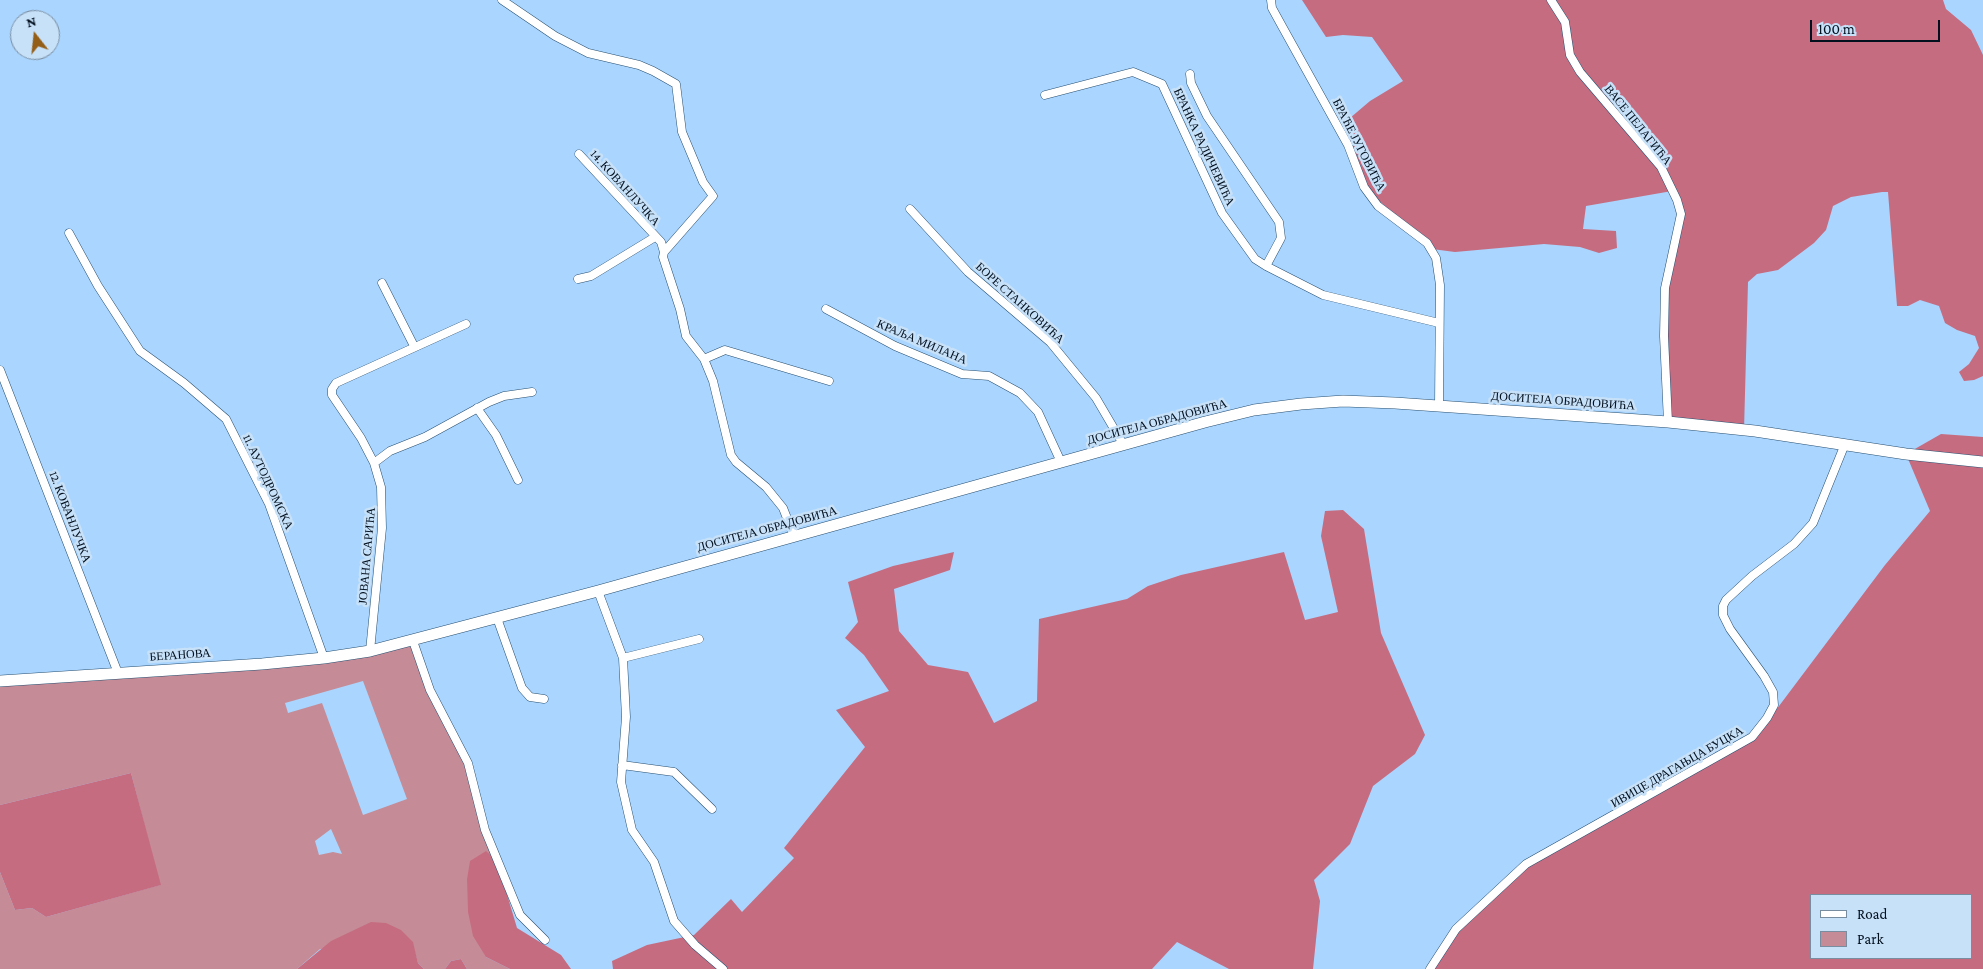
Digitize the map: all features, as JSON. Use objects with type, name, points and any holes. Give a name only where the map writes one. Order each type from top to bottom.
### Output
[{"type":"main road","name":"ДОСИТЕЈА ОБРАДОВИЋА","points":[[366,652],[497,618],[1123,444],[1235,415],[1300,404],[1343,401],[1668,422],[1754,431],[1983,462]]},
{"type":"main road","name":"БЕРАНОВА","points":[[0,681],[324,658],[366,652]]},
{"type":"street","points":[[502,0],[555,36],[588,53],[646,68],[676,84],[682,132],[712,196],[664,252]]},
{"type":"street","name":"БРАЋЕ ЈУГОВИЋА","points":[[1271,0],[1272,8],[1282,28],[1348,144],[1364,186],[1378,206],[1427,243],[1436,258],[1440,285],[1440,406]]},
{"type":"street","name":"ВАСЕ ПЕЛАГИЋА","points":[[1551,0],[1565,22],[1570,55],[1580,72],[1661,167],[1677,200],[1681,214],[1665,288],[1664,336],[1668,422]]},
{"type":"street","name":"БРАНКА РАДИЧЕВИЋА","points":[[1045,94],[1133,72],[1162,84],[1222,213],[1255,259],[1323,295],[1439,323]]},
{"type":"street","name":"БРАНКА РАДИЧЕВИЋА","points":[[1190,74],[1197,97],[1215,129],[1279,222],[1281,238],[1266,266]]},
{"type":"street","name":"14. КОВАНЛУЧКА","points":[[578,154],[661,242],[664,252],[663,257],[680,309],[686,336],[704,359],[722,413],[731,455],[736,462],[766,487],[783,508],[794,536]]},
{"type":"street","name":"БОРЕ СТАНКОВИЋА","points":[[910,208],[968,272],[1050,342],[1096,398],[1123,444]]},
{"type":"street","name":"11. АУТОДРОМСКА","points":[[69,233],[98,286],[140,351],[184,383],[226,419],[269,504],[324,658]]},
{"type":"street","name":"14. КОВАНЛУЧКА","points":[[578,278],[591,276],[655,237]]},
{"type":"street","points":[[382,283],[414,346]]},
{"type":"street","name":"КРАЉА МИЛАНА","points":[[826,308],[896,346],[962,374],[989,376],[1020,393],[1038,412],[1061,462]]},
{"type":"street","name":"ЈОВАНА САРИЋА","points":[[366,652],[382,510],[381,488],[374,463],[361,438],[332,395],[332,389],[336,383],[466,324]]},
{"type":"street","points":[[704,359],[725,350],[829,382]]},
{"type":"street","name":"12. КОВАНЛУЧКА","points":[[0,370],[118,674]]},
{"type":"street","points":[[374,463],[390,451],[433,433],[477,408],[504,396],[532,392]]},
{"type":"street","points":[[477,408],[496,435],[518,480]]},
{"type":"street","name":"ИВИЦЕ ДРАГАЊЦА БУЦКА","points":[[1430,969],[1456,930],[1526,864],[1752,737],[1767,718],[1774,705],[1773,692],[1764,676],[1730,629],[1723,615],[1723,606],[1732,594],[1806,533],[1814,523],[1845,444]]},
{"type":"street","points":[[598,590],[623,658],[626,717],[621,782],[632,830],[654,862],[674,921],[695,945],[723,969]]},
{"type":"street","points":[[497,618],[522,688],[530,697],[544,699]]},
{"type":"street","points":[[623,658],[699,639]]},
{"type":"street","points":[[412,641],[430,690],[468,763],[485,830],[520,915],[544,940]]},
{"type":"street","points":[[622,765],[674,772],[712,809]]},
{"type":"green space","points":[[413,641],[430,690],[468,763],[493,847],[486,957],[510,969],[467,969],[461,959],[451,961],[445,969],[424,969],[418,963],[412,942],[320,949],[297,969],[0,969],[0,872],[15,910],[32,908],[46,917],[160,885],[131,773],[0,805],[0,681],[262,664]],"holes":[[[363,681],[407,799],[363,815],[322,703],[288,713],[285,703]],[[331,829],[342,854],[333,852],[319,855],[315,841]]]},
{"type":"shaded area","points":[[1302,0],[1943,0],[1946,9],[1971,30],[1983,55],[1983,376],[1974,380],[1964,381],[1959,372],[1969,364],[1979,348],[1975,336],[1957,330],[1945,323],[1939,306],[1920,300],[1908,306],[1897,306],[1888,192],[1882,192],[1851,197],[1833,206],[1826,230],[1814,243],[1778,270],[1757,274],[1748,282],[1744,430],[1668,422],[1665,288],[1681,214],[1672,191],[1586,206],[1583,229],[1616,231],[1617,248],[1599,253],[1580,247],[1544,244],[1455,252],[1432,249],[1364,187],[1348,145],[1350,118],[1370,101],[1403,81],[1372,37],[1343,35],[1326,37]]},
{"type":"shaded area","points":[[1941,434],[1983,437],[1983,969],[1430,969],[1456,929],[1521,869],[1752,737],[1776,710],[1885,565],[1930,511],[1906,454]]},
{"type":"shaded area","points":[[1343,510],[1364,529],[1381,633],[1425,735],[1415,754],[1373,786],[1350,844],[1314,880],[1320,901],[1313,969],[1229,969],[1177,942],[1152,969],[613,969],[612,961],[647,945],[694,935],[731,899],[742,912],[794,858],[784,848],[865,747],[836,710],[889,691],[864,655],[845,638],[858,622],[848,582],[893,566],[954,552],[950,570],[894,589],[899,631],[928,665],[968,672],[994,723],[1037,701],[1039,619],[1127,599],[1148,586],[1181,575],[1284,552],[1305,620],[1338,612],[1321,536],[1325,511]]},
{"type":"shaded area","points":[[131,773],[161,885],[46,917],[32,908],[15,910],[0,872],[0,805]]},
{"type":"shaded area","points":[[486,851],[497,861],[517,928],[561,955],[571,969],[510,969],[486,957],[473,936],[468,912],[467,879],[470,861]]},
{"type":"shaded area","points":[[371,922],[386,923],[401,930],[413,942],[418,963],[424,969],[297,969],[331,941]]},
{"type":"shaded area","points":[[461,959],[467,969],[445,969],[451,961]]}]
